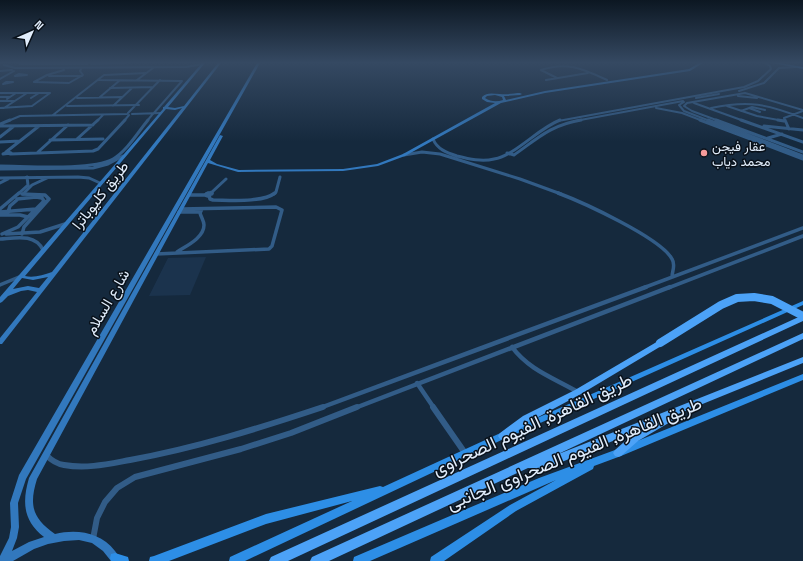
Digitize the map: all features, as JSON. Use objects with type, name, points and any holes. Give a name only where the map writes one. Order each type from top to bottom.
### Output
[{"type":"highway","points":[[503,436],[533,415],[578,392],[719,307],[737,298],[752,297],[770,300],[788,307],[803,317]]},
{"type":"highway","name":"طريق القاهرة, الفيوم الصحراوى","points":[[275,561],[803,317]]},
{"type":"highway","points":[[316,561],[803,336]]},
{"type":"highway","points":[[527,464],[542,464],[552,461],[803,360]]},
{"type":"highway","points":[[618,453],[635,438],[665,421],[677,411]]},
{"type":"main road","name":"طريق كليوباترا","points":[[0,301],[2,294],[21,276],[181,89]]},
{"type":"main road","name":"طريق كليوباترا","points":[[0,342],[199,89]]},
{"type":"main road","name":"شارع السلام","points":[[3,561],[13,538],[15,526],[14,503],[19,484],[237,99],[244,89]]},
{"type":"main road","name":"شارع السلام","points":[[53,538],[34,522],[30,515],[28,504],[31,484],[246,89]]},
{"type":"main road","points":[[501,95],[506,99],[502,102],[490,102],[483,98],[489,94],[517,94],[550,89]]},
{"type":"main road","points":[[208,161],[219,166],[233,168],[238,171],[343,170],[378,165],[404,155],[502,102],[522,96],[565,89]]},
{"type":"main road","points":[[517,94],[522,96]]},
{"type":"main road","points":[[164,108],[175,109],[184,107]]},
{"type":"main road","points":[[159,114],[173,111],[180,112]]},
{"type":"main road","points":[[21,276],[35,279],[54,273]]},
{"type":"main road","points":[[2,294],[26,288],[34,288],[40,291]]},
{"type":"main road","points":[[234,561],[465,453],[803,302]]},
{"type":"main road","points":[[85,367],[94,367]]},
{"type":"main road","name":"طريق القاهرة, الفيوم الصحراوى الجانبى","points":[[358,561],[542,481],[618,453],[803,376]]},
{"type":"main road","points":[[435,561],[512,508],[574,475],[598,460]]},
{"type":"main road","points":[[154,561],[266,519],[341,499],[390,488]]},
{"type":"main road","points":[[3,561],[27,548],[53,538],[78,536],[92,539],[106,547],[118,560]]},
{"type":"street","points":[[54,115],[85,89]]},
{"type":"street","points":[[54,115],[88,89]]},
{"type":"street","points":[[99,98],[109,89]]},
{"type":"street","points":[[113,106],[131,89]]},
{"type":"street","points":[[4,154],[87,152],[96,150],[153,89]]},
{"type":"street","points":[[0,166],[90,165],[105,162],[117,156],[175,89]]},
{"type":"street","points":[[735,89],[711,94],[685,104],[684,106],[803,152]]},
{"type":"street","points":[[433,139],[438,148],[456,155],[487,160],[499,158],[553,122],[705,94],[716,95],[742,89]]},
{"type":"street","points":[[31,98],[39,92]]},
{"type":"street","points":[[0,93],[50,93],[32,106],[0,108]]},
{"type":"street","points":[[7,99],[17,93]]},
{"type":"street","points":[[4,108],[27,93]]},
{"type":"street","points":[[507,153],[514,155],[558,125],[606,114],[642,108],[748,93],[803,111]]},
{"type":"street","points":[[0,97],[10,97]]},
{"type":"street","points":[[77,98],[122,97]]},
{"type":"street","points":[[0,101],[15,101]]},
{"type":"street","points":[[803,142],[693,101],[679,105],[680,108],[687,112],[803,156]]},
{"type":"street","points":[[710,108],[747,103],[772,108],[803,118]]},
{"type":"street","points":[[67,106],[137,105]]},
{"type":"street","points":[[725,106],[757,116],[784,121],[789,129]]},
{"type":"street","points":[[642,108],[661,108],[682,113],[803,159]]},
{"type":"street","points":[[741,111],[748,108],[765,110]]},
{"type":"street","points":[[748,108],[760,112]]},
{"type":"street","points":[[757,116],[760,112],[772,108]]},
{"type":"street","points":[[612,111],[616,113]]},
{"type":"street","points":[[784,121],[785,118],[803,111]]},
{"type":"street","points":[[602,112],[606,114]]},
{"type":"street","points":[[682,113],[687,112]]},
{"type":"street","points":[[0,125],[17,116],[129,114]]},
{"type":"street","points":[[0,125],[18,117],[159,114]]},
{"type":"street","points":[[77,140],[103,115]]},
{"type":"street","points":[[0,125],[44,126],[93,124]]},
{"type":"street","points":[[755,124],[803,130]]},
{"type":"street","points":[[38,152],[69,125]]},
{"type":"street","points":[[0,137],[14,126]]},
{"type":"street","points":[[4,154],[40,126]]},
{"type":"street","points":[[4,154],[44,126]]},
{"type":"street","points":[[4,154],[90,150],[115,129]]},
{"type":"street","points":[[768,138],[782,134]]},
{"type":"street","points":[[50,140],[103,139]]},
{"type":"street","points":[[0,142],[20,141]]},
{"type":"street","points":[[404,155],[430,152],[568,196],[611,216],[638,232],[668,253],[673,259],[674,265],[672,277]]},
{"type":"street","points":[[452,158],[456,155]]},
{"type":"street","points":[[0,169],[88,168],[108,164],[123,156]]},
{"type":"street","points":[[82,177],[88,172],[88,168]]},
{"type":"street","points":[[28,177],[28,185]]},
{"type":"street","points":[[8,212],[10,206],[32,185],[48,177]]},
{"type":"street","points":[[0,178],[82,177],[92,179],[100,183]]},
{"type":"street","points":[[211,194],[210,198],[213,200],[265,198],[276,192],[280,177]]},
{"type":"street","points":[[0,183],[10,178]]},
{"type":"street","points":[[190,194],[211,194],[226,178]]},
{"type":"street","points":[[0,209],[28,185],[32,185]]},
{"type":"street","points":[[22,194],[45,195],[49,199],[24,227],[22,234]]},
{"type":"street","points":[[1,234],[18,227],[36,208],[43,203],[42,198],[36,197],[17,199]]},
{"type":"street","points":[[4,206],[10,206]]},
{"type":"street","points":[[0,214],[18,213],[36,208]]},
{"type":"street","points":[[156,254],[267,250],[272,247],[282,210],[280,208],[180,211]]},
{"type":"street","points":[[176,253],[203,231],[204,224],[201,210]]},
{"type":"street","points":[[0,214],[8,212],[18,213],[28,217]]},
{"type":"street","points":[[1,234],[40,232],[65,224]]},
{"type":"street","points":[[46,455],[53,461],[63,465],[88,467],[146,458],[213,442],[314,411],[803,228]]},
{"type":"street","points":[[33,240],[39,236],[40,232]]},
{"type":"street","points":[[92,539],[96,520],[103,504],[115,490],[141,475],[215,456],[266,441],[312,425],[417,383],[803,236]]},
{"type":"street","points":[[0,239],[33,240],[41,245],[43,250]]},
{"type":"street","points":[[0,285],[11,282],[21,276]]},
{"type":"street","points":[[562,318],[563,323],[569,326]]},
{"type":"street","points":[[545,325],[550,328],[552,332]]},
{"type":"street","points":[[512,347],[521,359],[544,375],[563,383],[578,392]]},
{"type":"street","points":[[417,383],[465,453]]},
{"type":"shaded area","points":[[206,257],[190,295],[149,296],[168,258]]},
{"type":"place","name":"عقار فيجن محمد دياب","points":[[704,153]]}]
